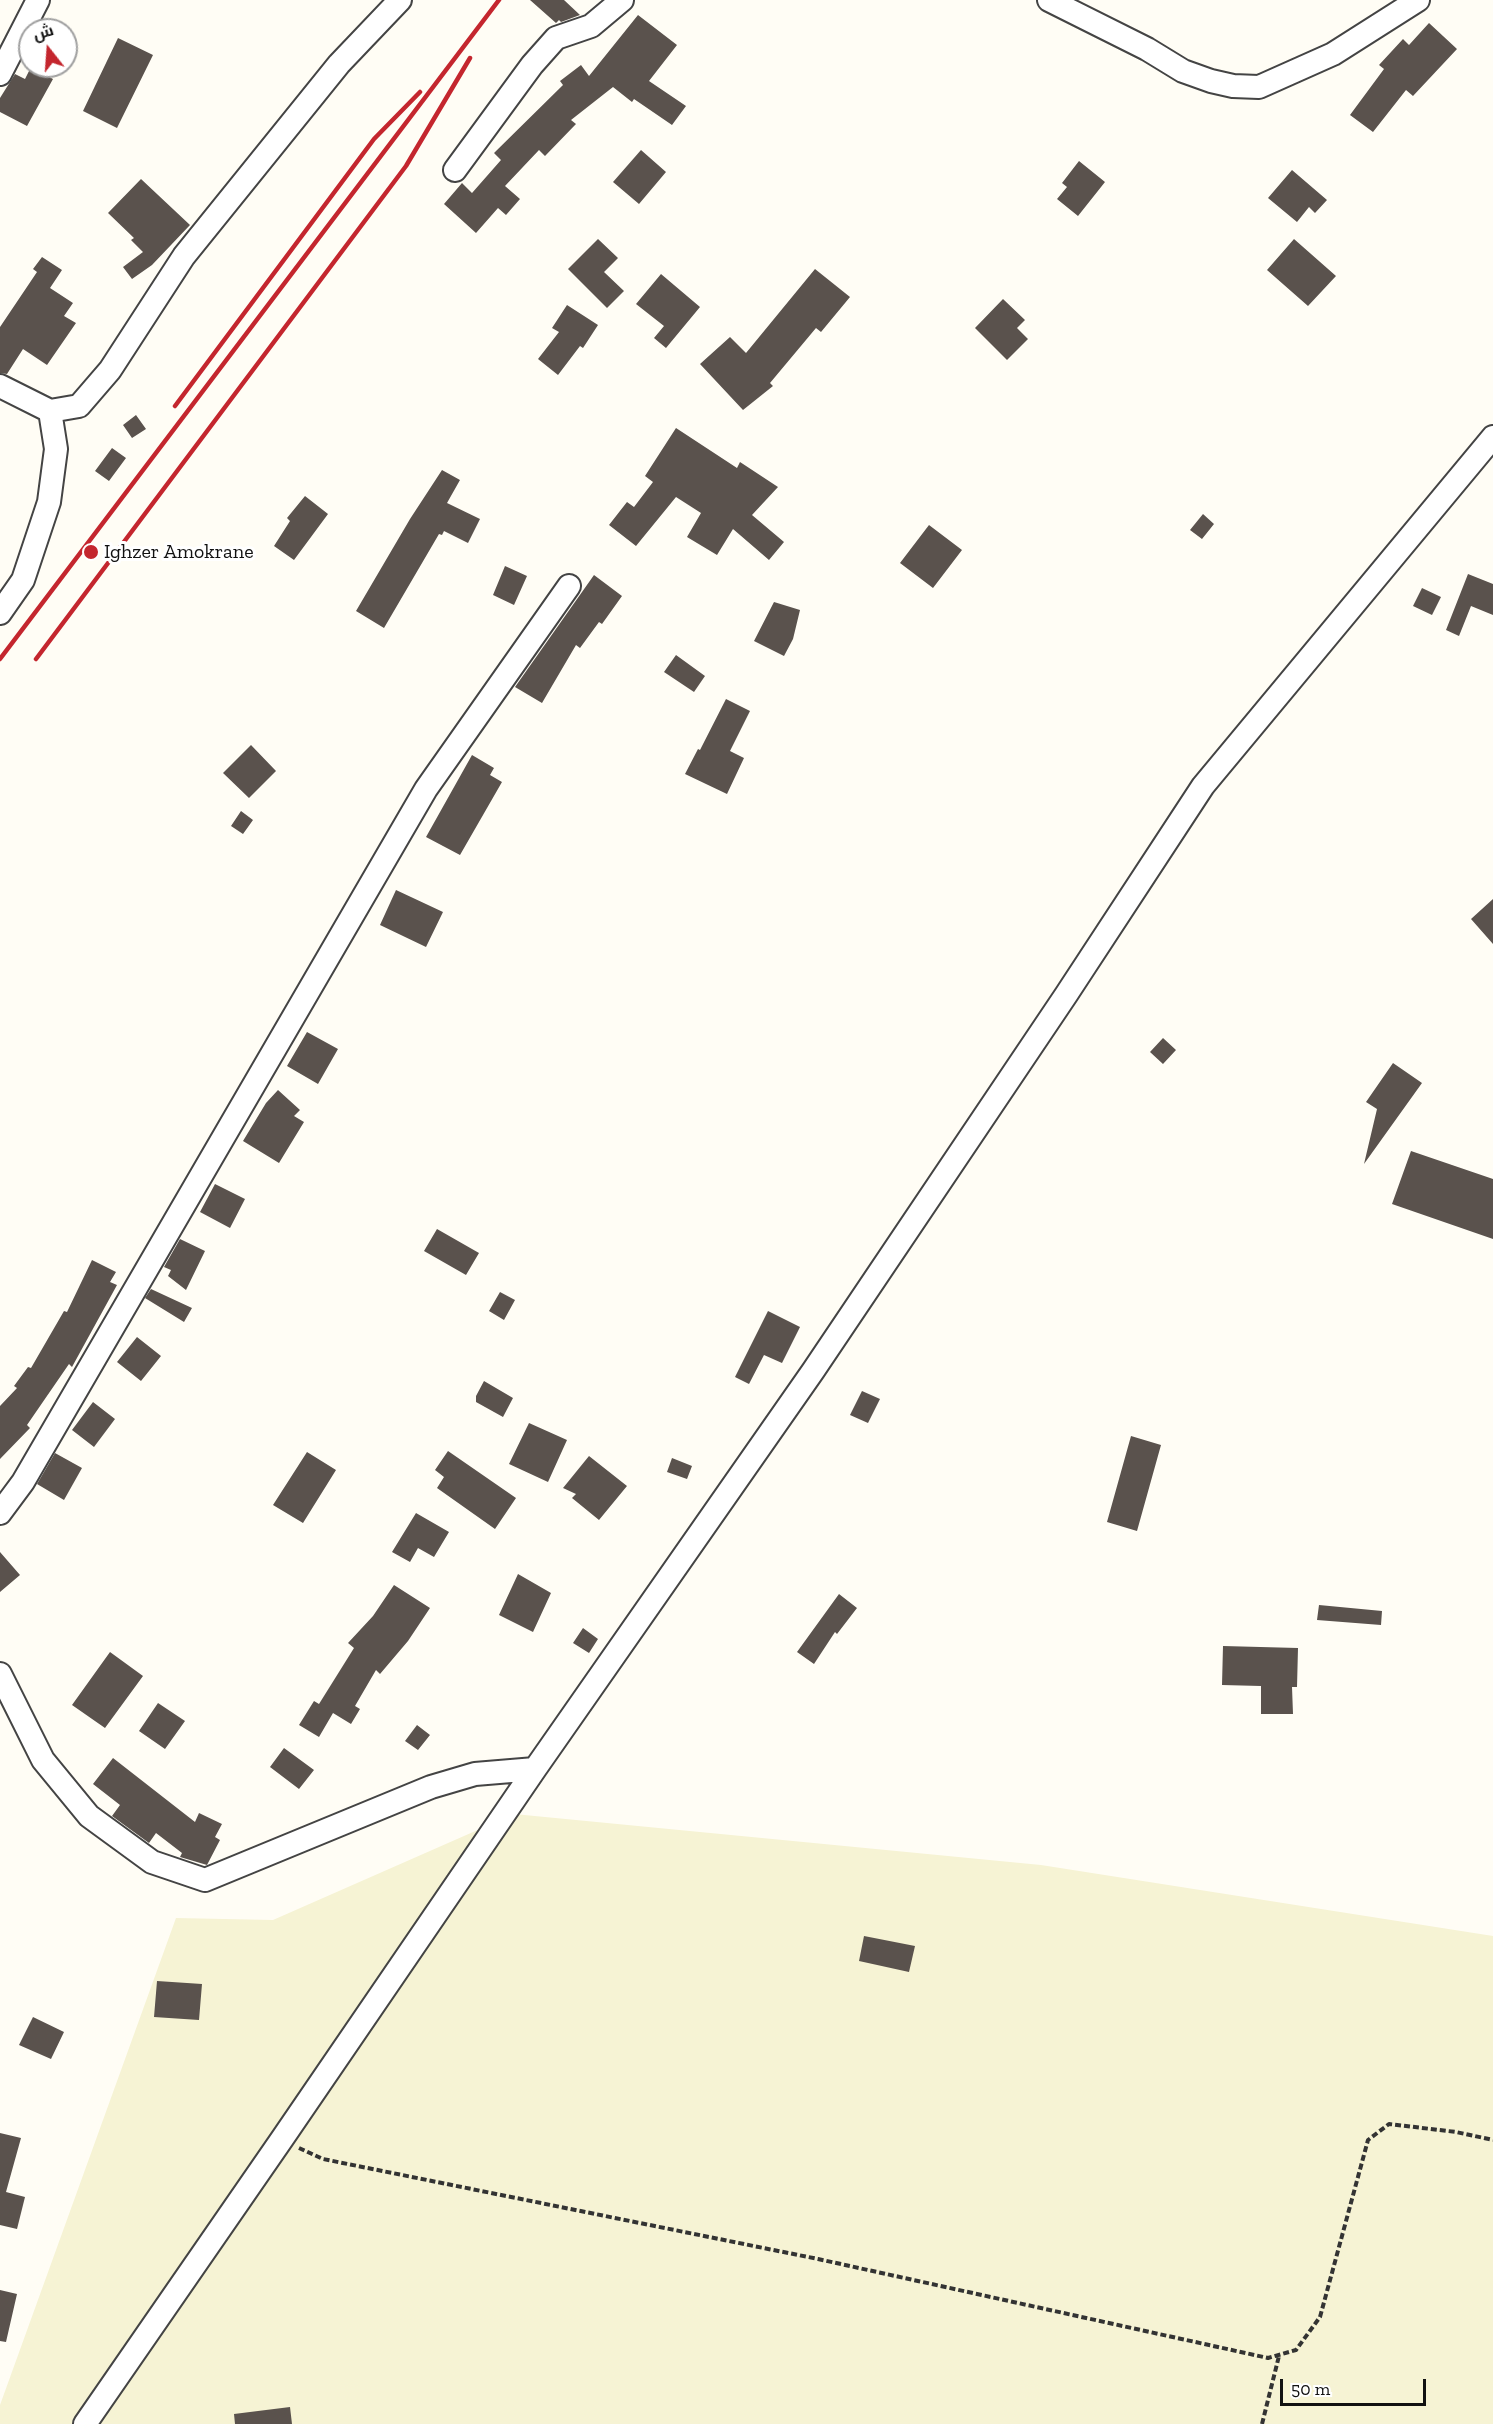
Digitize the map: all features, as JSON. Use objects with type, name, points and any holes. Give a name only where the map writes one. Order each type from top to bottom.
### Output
[{"type":"street","points":[[0,74],[38,0]]},
{"type":"street","points":[[0,386],[50,411],[79,406],[110,370],[184,256],[339,64],[400,0]]},
{"type":"street","points":[[455,170],[532,65],[556,38],[591,26],[622,0]]},
{"type":"street","points":[[1049,0],[1148,49],[1183,71],[1233,86],[1259,87],[1333,54],[1418,0]]},
{"type":"street","points":[[0,613],[23,580],[49,502],[56,449],[50,411]]},
{"type":"street","points":[[85,2424],[535,1769],[813,1371],[1060,1005],[1203,786],[1493,437]]},
{"type":"street","points":[[0,1514],[22,1482],[426,789],[569,586]]},
{"type":"street","points":[[0,1674],[43,1760],[88,1816],[152,1862],[205,1880],[431,1787],[475,1774],[535,1769]]},
{"type":"path","points":[[282,2139],[323,2159],[818,2259],[1268,2358],[1296,2350],[1320,2317],[1368,2140],[1389,2124],[1456,2132],[1493,2140]]},
{"type":"path","points":[[1262,2424],[1279,2355]]},
{"type":"shaded area","points":[[514,1814],[1041,1865],[1493,1936],[1493,2424],[0,2424],[0,2405],[176,1918],[273,1920]]},
{"type":"building","points":[[530,0],[564,0],[580,15],[561,22],[559,20],[556,23]]},
{"type":"building","points":[[638,15],[677,45],[649,81],[686,106],[672,125],[634,99],[632,102],[613,87],[571,120],[576,124],[545,156],[539,150],[505,186],[520,199],[506,215],[498,208],[476,233],[444,204],[462,183],[472,193],[501,160],[494,153],[563,85],[560,81],[581,65],[589,76]]},
{"type":"building","points":[[1429,23],[1457,49],[1413,96],[1406,90],[1373,132],[1350,115],[1384,69],[1379,65],[1403,39],[1409,45]]},
{"type":"building","points":[[118,38],[153,55],[117,128],[83,111]]},
{"type":"building","points":[[15,74],[18,78],[53,79],[27,126],[0,112],[0,98]]},
{"type":"building","points":[[641,150],[666,172],[639,204],[613,182]]},
{"type":"building","points":[[1079,161],[1105,182],[1078,216],[1057,199],[1067,187],[1062,183]]},
{"type":"building","points":[[1292,170],[1327,200],[1315,213],[1309,207],[1297,222],[1268,198]]},
{"type":"building","points":[[141,179],[190,225],[152,265],[132,279],[123,267],[143,252],[131,240],[134,238],[108,213]]},
{"type":"building","points":[[598,239],[618,258],[604,272],[624,291],[607,308],[568,269]]},
{"type":"building","points":[[1294,239],[1336,276],[1308,306],[1267,270]]},
{"type":"building","points":[[42,257],[62,270],[50,288],[73,303],[64,316],[76,323],[47,365],[23,349],[7,374],[0,373],[0,327],[37,272],[33,269]]},
{"type":"building","points":[[815,269],[850,297],[821,332],[816,328],[770,383],[773,386],[743,410],[700,364],[730,337],[746,353]]},
{"type":"building","points":[[661,274],[700,307],[666,348],[654,338],[664,326],[636,304]]},
{"type":"building","points":[[1003,299],[1025,320],[1017,328],[1028,339],[1007,360],[975,328]]},
{"type":"building","points":[[567,305],[598,325],[583,348],[580,346],[558,375],[538,359],[559,332],[552,328]]},
{"type":"building","points":[[136,415],[146,429],[132,438],[123,425]]},
{"type":"building","points":[[676,428],[737,468],[740,462],[778,487],[752,515],[784,542],[769,560],[733,529],[717,555],[687,537],[701,513],[676,497],[636,546],[609,525],[627,502],[634,507],[653,482],[645,476]]},
{"type":"building","points":[[112,448],[126,458],[109,481],[95,471]]},
{"type":"building","points":[[442,470],[460,480],[447,503],[480,519],[468,543],[444,531],[442,535],[439,534],[384,628],[356,611],[410,519]]},
{"type":"building","points":[[305,496],[328,514],[294,560],[274,546],[290,521],[287,518]]},
{"type":"building","points":[[1203,514],[1214,524],[1202,539],[1190,530]]},
{"type":"building","points":[[929,525],[962,550],[933,588],[900,563]]},
{"type":"building","points":[[505,566],[527,576],[514,605],[493,595]]},
{"type":"building","points":[[1468,574],[1493,584],[1493,615],[1471,606],[1459,636],[1446,630]]},
{"type":"building","points":[[594,575],[622,596],[602,624],[599,622],[580,648],[576,645],[542,703],[515,687]]},
{"type":"building","points":[[1422,588],[1441,597],[1432,615],[1413,606]]},
{"type":"building","points":[[774,602],[800,610],[793,639],[784,656],[754,641]]},
{"type":"building","points":[[676,655],[705,676],[694,692],[664,672]]},
{"type":"building","points":[[726,699],[750,711],[730,751],[744,758],[727,794],[685,774]]},
{"type":"building","points":[[251,745],[276,771],[249,798],[223,773]]},
{"type":"building","points":[[472,755],[494,768],[490,775],[502,782],[460,855],[426,837]]},
{"type":"building","points":[[241,811],[253,820],[243,834],[231,826]]},
{"type":"building","points":[[396,890],[443,912],[426,947],[380,925]]},
{"type":"building","points":[[1493,899],[1493,944],[1471,919]]},
{"type":"building","points":[[307,1032],[338,1049],[318,1084],[287,1066]]},
{"type":"building","points":[[1163,1038],[1176,1050],[1163,1064],[1150,1052]]},
{"type":"building","points":[[1393,1063],[1422,1083],[1364,1164],[1377,1109],[1366,1102]]},
{"type":"building","points":[[278,1090],[300,1110],[294,1116],[304,1122],[279,1163],[243,1141],[266,1103]]},
{"type":"building","points":[[1411,1151],[1493,1179],[1493,1239],[1392,1204]]},
{"type":"building","points":[[215,1184],[245,1199],[230,1228],[200,1212]]},
{"type":"building","points":[[437,1229],[479,1253],[466,1275],[424,1251]]},
{"type":"building","points":[[180,1239],[205,1251],[186,1290],[168,1276],[171,1270],[164,1267]]},
{"type":"building","points":[[92,1260],[116,1272],[110,1282],[117,1285],[72,1367],[69,1364],[27,1425],[30,1428],[0,1459],[0,1406],[17,1388],[14,1386],[28,1367],[31,1368],[64,1311],[67,1312]]},
{"type":"building","points":[[151,1289],[192,1308],[184,1322],[145,1298]]},
{"type":"building","points":[[500,1292],[515,1300],[504,1320],[489,1311]]},
{"type":"building","points":[[768,1311],[800,1327],[782,1363],[764,1355],[749,1384],[735,1377]]},
{"type":"building","points":[[137,1337],[161,1356],[141,1381],[117,1362]]},
{"type":"building","points":[[484,1381],[513,1398],[503,1417],[476,1402],[476,1396]]},
{"type":"building","points":[[862,1391],[880,1399],[868,1423],[850,1415]]},
{"type":"building","points":[[93,1402],[115,1419],[94,1447],[72,1430]]},
{"type":"building","points":[[529,1423],[567,1440],[548,1482],[509,1464]]},
{"type":"building","points":[[1131,1436],[1161,1445],[1137,1531],[1107,1522]]},
{"type":"building","points":[[448,1451],[516,1498],[495,1529],[437,1488],[444,1477],[435,1470]]},
{"type":"building","points":[[307,1452],[336,1470],[303,1523],[273,1505]]},
{"type":"building","points":[[55,1453],[82,1468],[64,1500],[37,1484]]},
{"type":"building","points":[[589,1456],[627,1486],[599,1520],[572,1498],[576,1494],[563,1488]]},
{"type":"building","points":[[672,1458],[692,1466],[687,1479],[667,1472]]},
{"type":"building","points":[[416,1513],[449,1532],[434,1557],[418,1548],[410,1562],[392,1552]]},
{"type":"building","points":[[0,1552],[20,1575],[0,1592]]},
{"type":"building","points":[[518,1574],[551,1593],[533,1632],[499,1615]]},
{"type":"building","points":[[394,1585],[430,1608],[408,1641],[380,1674],[376,1670],[355,1706],[360,1709],[351,1724],[333,1713],[319,1737],[299,1725],[314,1701],[319,1704],[354,1648],[348,1643],[373,1616]]},
{"type":"building","points":[[839,1594],[857,1608],[837,1634],[835,1632],[814,1664],[797,1652]]},
{"type":"building","points":[[1319,1605],[1382,1611],[1381,1625],[1317,1620]]},
{"type":"building","points":[[583,1628],[598,1639],[589,1653],[573,1643]]},
{"type":"building","points":[[1223,1646],[1298,1648],[1297,1687],[1292,1687],[1293,1714],[1261,1714],[1261,1686],[1222,1685]]},
{"type":"building","points":[[110,1652],[143,1676],[105,1728],[72,1705]]},
{"type":"building","points":[[158,1703],[185,1721],[165,1749],[139,1731]]},
{"type":"building","points":[[417,1725],[430,1735],[418,1750],[405,1741]]},
{"type":"building","points":[[284,1748],[314,1770],[299,1789],[270,1767]]},
{"type":"building","points":[[113,1758],[195,1822],[199,1813],[222,1824],[215,1837],[220,1840],[207,1865],[180,1857],[182,1853],[156,1833],[149,1843],[112,1816],[120,1805],[93,1784]]},
{"type":"building","points":[[864,1936],[915,1946],[909,1972],[859,1961]]},
{"type":"building","points":[[157,1981],[202,1984],[199,2020],[154,2017]]},
{"type":"building","points":[[33,2017],[64,2032],[51,2059],[19,2045]]},
{"type":"building","points":[[0,2133],[21,2138],[6,2192],[25,2197],[17,2229],[0,2225]]},
{"type":"building","points":[[0,2290],[17,2294],[6,2342],[0,2341]]},
{"type":"building","points":[[290,2407],[292,2424],[235,2424],[234,2414]]},
{"type":"railway","points":[[0,659],[499,0]]},
{"type":"railway","points":[[36,659],[406,166],[470,58]]},
{"type":"railway","points":[[175,406],[374,139],[420,92]]},
{"type":"place","name":"Ighzer Amokrane","points":[[91,552]]}]
